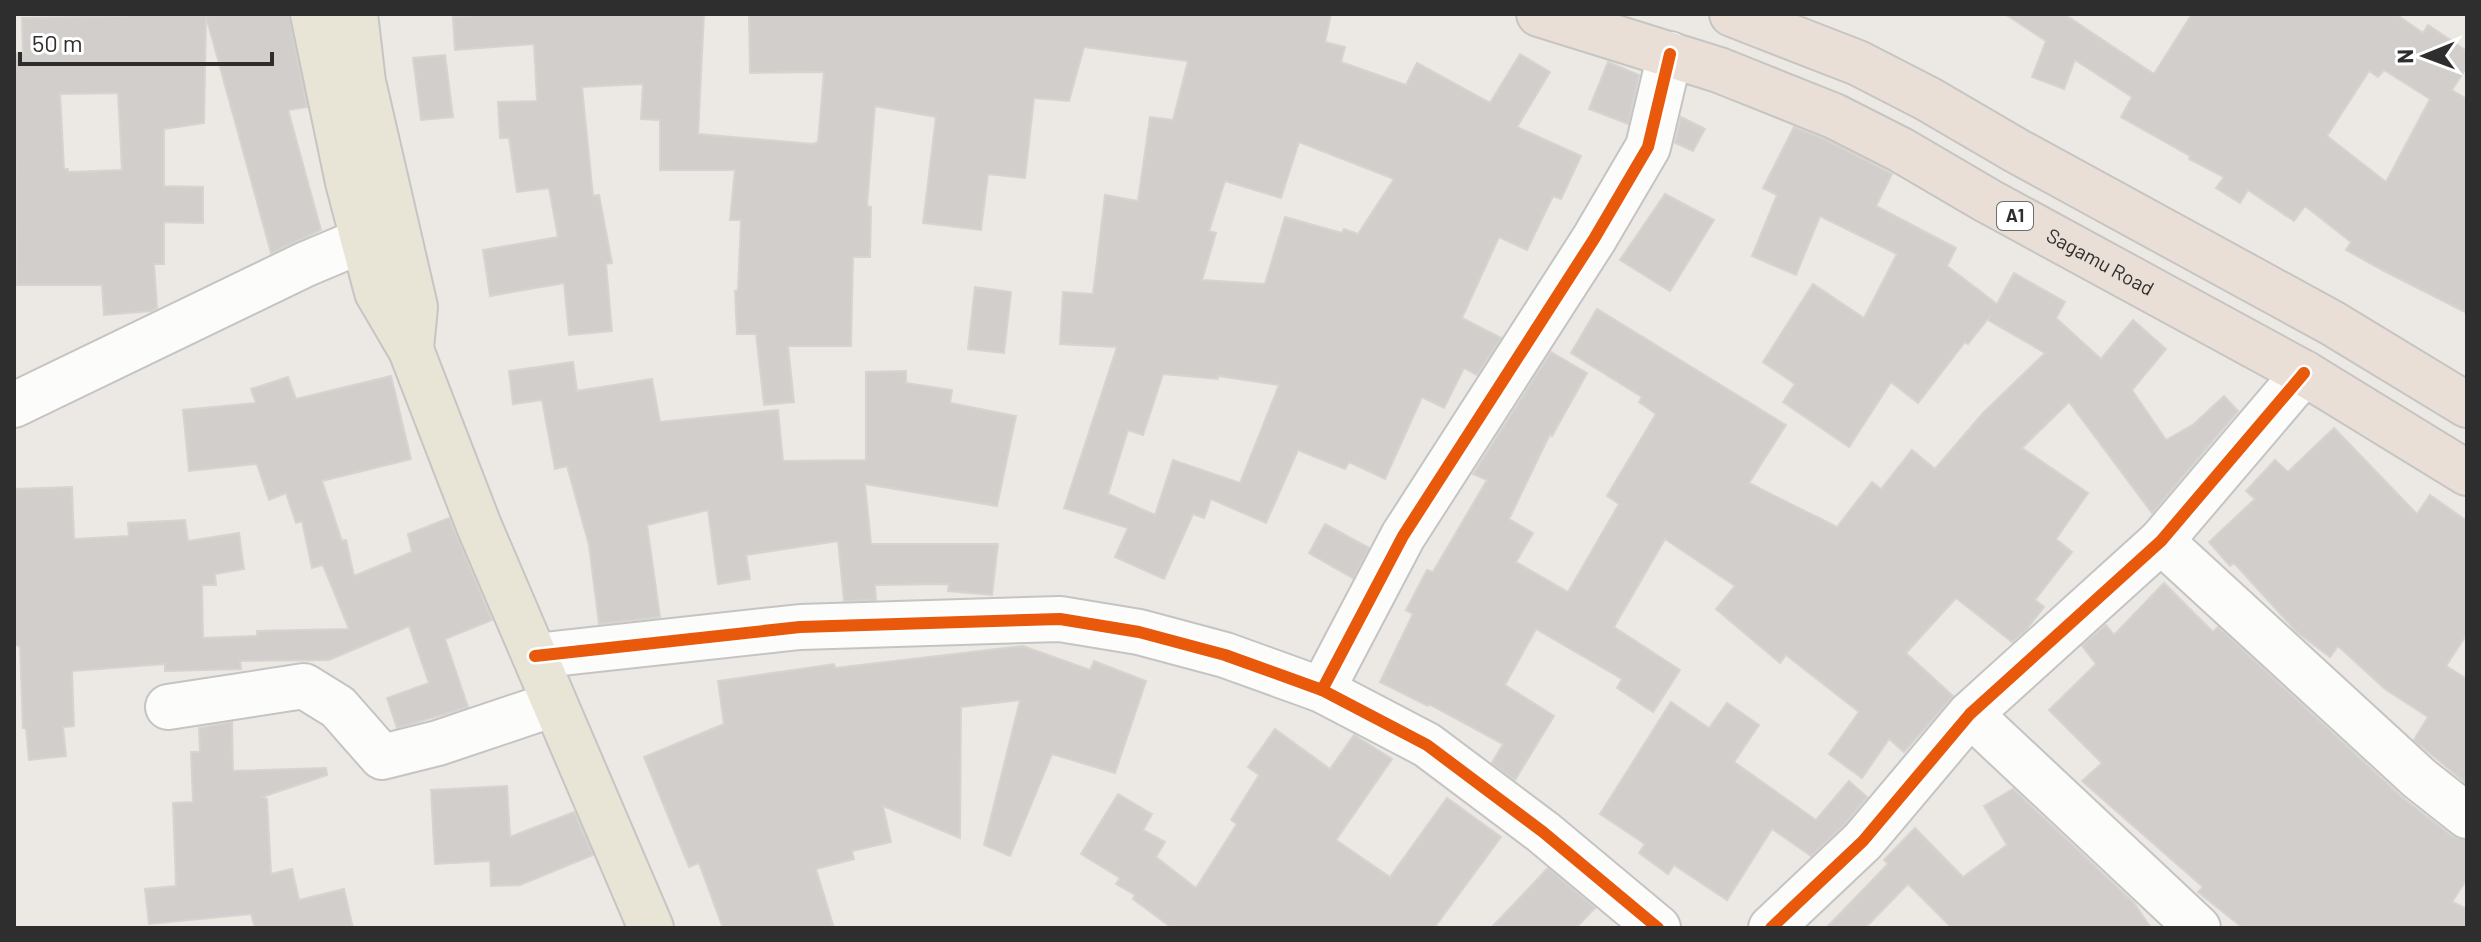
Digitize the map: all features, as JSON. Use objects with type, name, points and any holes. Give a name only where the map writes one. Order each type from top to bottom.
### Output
[{"type":"highway","name":"Sagamu Road","points":[[1539,14],[1719,70],[1834,116],[2304,373],[2467,473]]},
{"type":"highway","points":[[1754,18],[1858,63],[1928,99],[2332,323],[2467,405]]},
{"type":"main road","points":[[313,14],[348,182],[377,292],[411,350],[479,526],[651,928]]},
{"type":"main road","points":[[355,14],[363,82],[415,307],[411,350]]},
{"type":"street","points":[[1322,690],[1403,536],[1594,239],[1648,147],[1670,54]]},
{"type":"street","points":[[14,405],[306,264],[363,240]]},
{"type":"street","points":[[1771,928],[1863,841],[1970,714],[2161,541],[2304,373]]},
{"type":"street","points":[[2161,541],[2420,779],[2467,816]]},
{"type":"street","points":[[535,656],[800,627],[1060,619],[1139,632],[1225,655],[1322,690],[1427,745],[1543,832],[1658,928]]},
{"type":"street","points":[[168,707],[304,686],[338,707],[382,757],[438,743],[554,704]]},
{"type":"street","points":[[1970,714],[2198,928]]},
{"type":"building","points":[[289,14],[307,107],[288,110],[321,230],[271,253],[206,16],[204,123],[164,129],[164,186],[203,187],[203,223],[164,222],[164,264],[154,264],[157,308],[104,315],[102,285],[17,285],[14,53],[23,53],[22,18]],"holes":[[[118,93],[122,170],[68,172],[64,169],[60,94]]]},
{"type":"building","points":[[485,14],[704,14],[698,134],[813,144],[818,142],[824,72],[750,73],[749,14],[1331,14],[1325,42],[1345,47],[1341,62],[1406,85],[1417,63],[1490,103],[1520,54],[1550,72],[1517,127],[1581,156],[1561,199],[1553,196],[1527,250],[1499,237],[1462,318],[1501,338],[1477,375],[1464,368],[1444,408],[1422,397],[1385,479],[1349,462],[1345,469],[1298,450],[1266,523],[1211,499],[1204,518],[1193,514],[1164,579],[1115,557],[1128,528],[1064,508],[1117,347],[1060,344],[1063,292],[1093,294],[1105,195],[1138,201],[1150,117],[1173,120],[1188,61],[1084,47],[1069,101],[1034,98],[1025,178],[988,174],[981,230],[923,223],[936,117],[875,106],[867,206],[871,207],[870,257],[853,257],[851,346],[788,346],[794,402],[764,405],[756,334],[737,334],[735,291],[738,290],[741,220],[730,220],[735,170],[660,170],[660,120],[641,119],[643,84],[582,87],[593,196],[599,195],[612,263],[606,264],[612,331],[569,335],[564,283],[490,296],[483,250],[558,237],[549,188],[517,192],[509,138],[500,138],[498,102],[537,101],[534,44],[455,50],[453,17]],"holes":[[[1299,142],[1394,179],[1358,234],[1344,229],[1342,233],[1285,217],[1265,284],[1202,280],[1216,233],[1209,231],[1225,181],[1281,198]],[[1163,374],[1218,379],[1218,376],[1279,385],[1240,483],[1173,460],[1155,515],[1108,494],[1128,430],[1143,435]]]},
{"type":"building","points":[[2005,14],[2064,14],[2154,74],[2192,14],[2396,14],[2423,33],[2428,25],[2467,51],[2467,67],[2452,90],[2467,99],[2467,313],[2346,250],[2351,242],[2305,206],[2294,221],[2248,190],[2240,203],[2216,188],[2224,177],[2121,117],[2132,97],[2075,60],[2064,89],[2032,77],[2046,41]],"holes":[[[2384,70],[2430,99],[2386,182],[2327,136],[2369,71],[2378,77]]]},
{"type":"building","points":[[445,55],[453,117],[421,120],[413,58]]},
{"type":"building","points":[[1608,62],[1639,75],[1628,124],[1589,109]]},
{"type":"building","points":[[1681,117],[1705,129],[1693,151],[1675,143]]},
{"type":"building","points":[[1794,127],[1892,174],[1876,206],[1956,248],[1947,266],[1997,304],[2014,273],[2065,302],[2056,318],[2101,359],[2133,320],[2166,349],[2132,390],[2166,440],[2194,424],[2224,396],[2238,411],[2152,513],[2069,402],[2022,448],[2088,493],[2056,539],[2072,552],[2035,600],[2044,607],[2012,642],[1956,598],[1906,653],[1953,696],[1904,752],[1889,739],[1862,778],[1829,754],[1859,712],[1786,655],[1780,663],[1716,609],[1735,586],[1665,539],[1614,627],[1680,670],[1653,712],[1617,688],[1622,679],[1536,629],[1505,685],[1554,716],[1515,780],[1492,763],[1503,744],[1429,704],[1380,682],[1413,614],[1406,610],[1427,570],[1433,572],[1487,480],[1473,474],[1551,352],[1587,373],[1552,436],[1550,434],[1509,519],[1533,533],[1516,562],[1568,592],[1619,504],[1607,496],[1656,414],[1639,402],[1642,397],[1571,353],[1597,309],[1786,425],[1749,483],[1837,527],[1872,482],[1881,489],[1912,450],[1935,469],[1983,413],[2045,353],[1988,320],[1991,315],[1968,344],[1965,342],[1918,403],[1891,382],[1849,447],[1783,402],[1795,384],[1763,362],[1813,284],[1864,318],[1897,254],[1820,216],[1796,275],[1752,256],[1777,195],[1763,188]]},
{"type":"building","points":[[1665,194],[1714,220],[1670,291],[1620,260]]},
{"type":"building","points":[[975,287],[1011,292],[1004,353],[968,349]]},
{"type":"building","points":[[573,362],[577,391],[652,379],[660,422],[778,410],[783,461],[866,460],[866,372],[906,371],[906,383],[952,390],[950,403],[1016,416],[997,506],[865,484],[871,544],[998,544],[992,595],[948,591],[949,584],[875,585],[876,600],[844,601],[838,541],[746,555],[750,579],[718,584],[708,510],[647,525],[660,617],[599,624],[589,545],[567,466],[555,469],[542,400],[513,404],[509,371]]},
{"type":"building","points":[[391,376],[411,459],[322,481],[342,541],[346,540],[354,576],[412,552],[408,534],[449,518],[492,620],[445,639],[468,707],[397,728],[387,698],[429,683],[409,626],[329,660],[240,661],[241,669],[165,671],[165,664],[72,671],[74,726],[63,727],[66,756],[29,760],[26,728],[23,728],[20,646],[14,645],[14,489],[72,487],[74,539],[129,536],[128,523],[185,520],[188,541],[239,533],[244,569],[215,574],[216,585],[202,585],[203,638],[257,636],[257,631],[349,629],[323,565],[312,568],[302,521],[296,523],[286,493],[269,500],[257,464],[189,471],[183,410],[256,403],[251,389],[288,377],[296,399]]},
{"type":"building","points":[[2334,428],[2417,514],[2430,495],[2467,521],[2467,634],[2446,666],[2467,679],[2467,784],[2414,740],[2428,717],[2385,689],[2338,646],[2330,657],[2297,632],[2234,563],[2230,566],[2209,542],[2255,499],[2246,491],[2275,460],[2288,472]]},
{"type":"building","points":[[1325,524],[1369,548],[1353,578],[1309,553]]},
{"type":"building","points":[[2164,583],[2213,632],[2218,627],[2404,799],[2452,836],[2467,840],[2467,879],[2452,902],[2467,909],[2467,928],[2243,928],[2198,892],[2203,887],[2082,781],[2102,763],[2049,710],[2096,664],[2082,646],[2106,625],[2114,635]]},
{"type":"building","points":[[1023,646],[1090,670],[1094,661],[1146,681],[1115,773],[1052,754],[1010,856],[984,845],[1020,700],[961,707],[960,838],[883,806],[891,842],[852,851],[854,859],[816,869],[834,928],[723,928],[699,863],[689,867],[644,757],[724,724],[718,681],[834,664],[835,668]]},
{"type":"building","points":[[1671,702],[1709,728],[1727,703],[1759,725],[1734,762],[1816,820],[1849,781],[1867,797],[1845,824],[1811,856],[1772,829],[1727,900],[1674,865],[1668,874],[1639,853],[1645,844],[1600,814]]},
{"type":"building","points":[[232,722],[233,771],[326,768],[327,775],[262,797],[267,799],[271,874],[292,869],[299,900],[344,889],[353,928],[255,928],[251,914],[149,924],[145,889],[176,886],[173,803],[193,802],[191,752],[200,752],[199,728]]},
{"type":"building","points":[[1275,729],[1330,769],[1354,735],[1392,759],[1336,840],[1390,877],[1447,798],[1501,837],[1434,928],[1172,928],[1133,899],[1135,895],[1116,884],[1120,878],[1081,854],[1118,794],[1152,814],[1143,830],[1165,842],[1156,857],[1196,888],[1237,824],[1231,820],[1259,775],[1248,767]]},
{"type":"building","points":[[507,786],[510,837],[574,812],[593,855],[520,885],[491,886],[490,861],[435,864],[431,790]]},
{"type":"building","points":[[2013,789],[2134,903],[2151,928],[1952,928],[1908,884],[1865,928],[1826,928],[1888,864],[1884,860],[1915,828],[1963,877],[2007,845],[1984,806]]},
{"type":"building","points":[[1548,868],[1595,908],[1576,928],[1491,928]]},
{"type":"cycle path","points":[[1322,690],[1403,536],[1594,239],[1648,147],[1670,54]]},
{"type":"cycle path","points":[[1771,928],[1863,841],[1970,714],[2161,541],[2304,373]]},
{"type":"cycle path","points":[[535,656],[800,627],[1060,619],[1139,632],[1225,655],[1322,690],[1427,745],[1543,832],[1658,928]]}]
